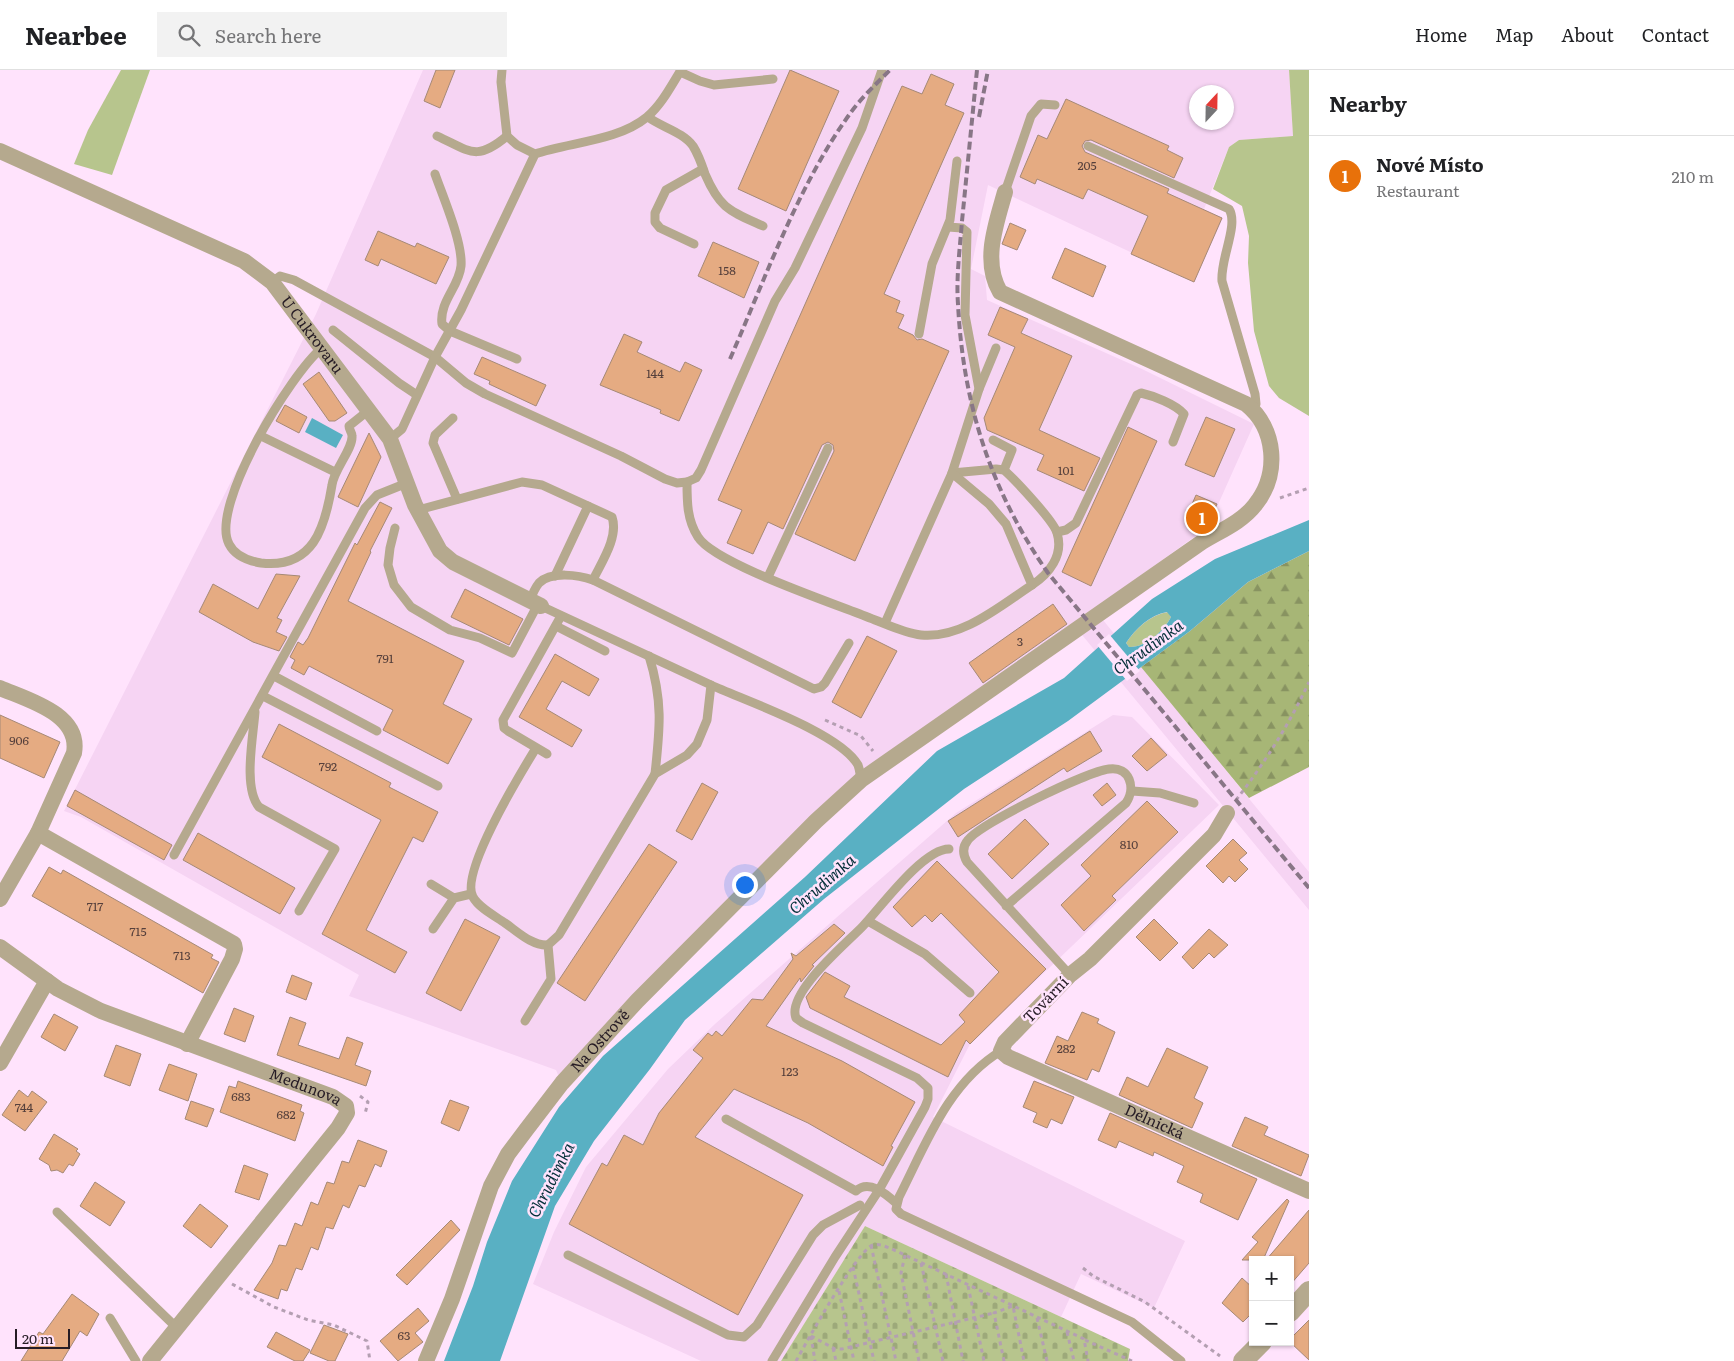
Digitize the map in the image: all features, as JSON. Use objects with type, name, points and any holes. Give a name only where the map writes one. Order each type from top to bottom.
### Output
[{"type":"street","name":"U Cukrovaru","points":[[0,151],[244,261],[272,282],[390,439],[418,510],[445,557],[536,604]]},
{"type":"street","points":[[1005,192],[991,254],[992,274],[1000,292],[1218,389],[1253,410],[1266,430],[1272,459],[1268,479],[1256,504]]},
{"type":"street","name":"Na Ostrově","points":[[426,1361],[452,1298],[491,1186],[508,1154],[562,1083],[637,1001],[816,822],[861,780],[1202,542],[1238,520],[1256,504]]},
{"type":"street","points":[[0,688],[53,712],[70,729],[75,741],[74,753],[38,832],[0,899]]},
{"type":"street","name":"Tovární","points":[[1001,1051],[1005,1042],[1070,975],[1090,959],[1214,835],[1227,813]]},
{"type":"street","points":[[38,832],[234,944],[236,949],[232,958],[187,1044]]},
{"type":"street","name":"Medunova","points":[[0,947],[47,981],[102,1011],[333,1097],[344,1104],[347,1110],[338,1128],[150,1361]]},
{"type":"street","points":[[0,1063],[47,981]]},
{"type":"street","name":"Dělnická","points":[[1001,1051],[1018,1061],[1309,1191]]},
{"type":"street","points":[[1294,1308],[1309,1291]]},
{"type":"street","points":[[1243,1361],[1258,1346]]},
{"type":"lane","points":[[502,70],[501,82],[507,136],[516,145],[535,154],[610,134],[638,124],[648,117],[663,100],[680,71],[700,81],[714,85],[773,79]]},
{"type":"lane","points":[[272,282],[280,276],[290,278],[435,356],[466,383],[485,394],[621,456],[665,479],[677,483],[687,482],[696,478],[701,470],[775,301],[795,268],[862,128],[882,70]]},
{"type":"lane","points":[[1005,192],[1031,116],[1041,104],[1055,105]]},
{"type":"lane","points":[[648,117],[688,141],[704,169],[712,189],[722,204],[729,210],[763,226]]},
{"type":"lane","points":[[437,136],[467,150],[479,152],[492,149],[507,136]]},
{"type":"lane","points":[[1088,146],[1230,209],[1233,222],[1222,262],[1222,281],[1255,394],[1256,404],[1253,410]]},
{"type":"lane","points":[[390,439],[402,429],[435,356],[450,331],[535,154]]},
{"type":"lane","points":[[919,334],[932,264],[948,227],[954,200],[957,161]]},
{"type":"lane","points":[[694,244],[657,226],[655,213],[663,193],[669,187],[704,169]]},
{"type":"lane","points":[[435,174],[461,256],[458,278],[442,311],[442,324],[450,331],[517,359]]},
{"type":"lane","points":[[948,227],[962,228],[967,232],[966,315],[979,389]]},
{"type":"lane","points":[[333,330],[399,383],[418,395]]},
{"type":"lane","points":[[322,348],[304,364],[283,395],[233,491],[226,522],[229,546],[246,559],[262,563],[286,563],[304,555],[312,544],[327,512],[335,472],[351,441],[350,423],[369,410]]},
{"type":"lane","points":[[885,623],[952,473],[979,389],[996,348]]},
{"type":"lane","points":[[1057,532],[1066,530],[1076,523],[1137,395],[1141,392],[1177,408],[1184,414],[1173,442]]},
{"type":"lane","points":[[453,418],[435,435],[433,443],[457,499]]},
{"type":"lane","points":[[261,436],[335,472]]},
{"type":"lane","points":[[992,440],[1012,450],[1004,470]]},
{"type":"lane","points":[[768,577],[828,448]]},
{"type":"lane","points":[[687,482],[689,520],[699,539],[716,553],[768,577],[885,623],[922,635],[946,633],[984,617],[1032,585],[1048,574],[1053,564],[1058,543],[1057,532],[1004,470],[1000,468],[952,473]]},
{"type":"lane","points":[[952,473],[989,504],[1006,524],[1032,585]]},
{"type":"lane","points":[[418,510],[522,482],[542,485],[610,516],[614,524],[610,544],[593,580]]},
{"type":"lane","points":[[174,855],[256,710],[366,508],[377,495],[407,483]]},
{"type":"lane","points":[[555,576],[588,506]]},
{"type":"lane","points":[[395,528],[388,565],[394,586],[411,607],[450,630],[480,638],[512,653],[536,604],[541,582],[555,576],[578,576],[593,580],[814,689],[821,687],[825,683],[849,642]]},
{"type":"lane","points":[[536,604],[826,738],[854,760],[860,769],[861,780]]},
{"type":"lane","points":[[547,754],[504,728],[502,720],[561,616]]},
{"type":"lane","points":[[556,626],[605,651]]},
{"type":"lane","points":[[471,894],[484,908],[532,942],[548,945],[559,936],[655,774],[661,712],[658,684],[649,656]]},
{"type":"lane","points":[[274,676],[376,731]]},
{"type":"lane","points":[[655,774],[687,755],[697,744],[707,720],[711,685]]},
{"type":"lane","points":[[263,696],[438,786]]},
{"type":"lane","points":[[256,710],[250,785],[254,802],[259,807],[335,849],[299,911]]},
{"type":"lane","points":[[471,894],[475,871],[491,827],[536,748]]},
{"type":"lane","points":[[1006,906],[1130,798],[1132,791],[1130,779],[1121,771],[1115,769],[1101,771],[1027,803],[968,840],[964,852],[968,862],[1006,906],[1070,975]]},
{"type":"lane","points":[[1132,791],[1160,793],[1194,803]]},
{"type":"lane","points":[[772,1361],[863,1207],[879,1190],[927,1102],[928,1088],[917,1078],[802,1023],[796,1018],[794,1012],[805,988],[821,967],[868,921],[888,896],[937,850],[949,849]]},
{"type":"lane","points":[[431,884],[454,898]]},
{"type":"lane","points":[[433,929],[454,898],[471,894]]},
{"type":"lane","points":[[868,921],[925,954],[970,993]]},
{"type":"lane","points":[[524,1021],[552,979],[548,945]]},
{"type":"lane","name":"Tovární","points":[[896,1205],[949,1100],[986,1062],[1001,1051]]},
{"type":"lane","points":[[726,1119],[856,1191]]},
{"type":"lane","points":[[856,1191],[865,1187],[879,1190],[896,1205],[901,1214],[1132,1322],[1181,1361]]},
{"type":"lane","points":[[856,1191],[855,1198],[863,1207]]},
{"type":"lane","points":[[568,1255],[728,1335],[744,1337],[757,1326],[813,1235],[823,1225],[863,1207]]},
{"type":"lane","points":[[57,1212],[177,1328]]},
{"type":"lane","points":[[110,1318],[136,1361]]},
{"type":"path","points":[[1256,504],[1309,488]]},
{"type":"path","points":[[1227,813],[1251,781],[1299,703],[1309,682]]},
{"type":"path","points":[[351,1092],[368,1102],[367,1112],[358,1121]]},
{"type":"path","points":[[871,1245],[882,1246],[905,1255],[1132,1361]]},
{"type":"path","points":[[796,1361],[853,1267],[871,1245]]},
{"type":"path","points":[[871,1245],[896,1361]]},
{"type":"path","points":[[905,1255],[900,1273],[919,1361]]},
{"type":"path","points":[[921,1263],[943,1361]]},
{"type":"path","points":[[853,1267],[874,1361]]},
{"type":"path","points":[[1083,1268],[1093,1276],[1145,1302],[1220,1356]]},
{"type":"path","points":[[946,1274],[963,1361]]},
{"type":"path","points":[[218,1277],[274,1307],[308,1320],[334,1325],[360,1336],[367,1341],[370,1361]]},
{"type":"path","points":[[968,1285],[984,1361]]},
{"type":"path","points":[[839,1290],[854,1361]]},
{"type":"path","points":[[811,1336],[838,1350],[975,1318],[1014,1306]]},
{"type":"path","points":[[1014,1306],[1024,1361]]},
{"type":"path","points":[[994,1313],[1004,1361]]},
{"type":"path","points":[[1036,1317],[1047,1361]]},
{"type":"path","points":[[1067,1332],[1074,1361]]},
{"type":"path","points":[[811,1336],[815,1361]]},
{"type":"path","points":[[1084,1339],[1088,1361]]},
{"type":"path","points":[[833,1348],[836,1361]]},
{"type":"shaded area","points":[[423,70],[1289,70],[1293,136],[1239,140],[1229,147],[1204,209],[1223,218],[1194,282],[988,185],[971,269],[985,276],[987,300],[1142,369],[1254,424],[1208,527],[1094,609],[1309,872],[1309,910],[1073,624],[844,785],[559,1077],[556,1070],[349,996],[359,975],[81,817],[64,811],[316,314]]},
{"type":"shaded area","points":[[1113,715],[1132,717],[1219,805],[970,1044],[933,1117],[1185,1241],[1154,1308],[1081,1274],[1061,1317],[865,1226],[781,1361],[701,1361],[533,1284],[554,1232],[586,1167],[668,1069],[715,1024],[956,813]]},
{"type":"green space","points":[[121,70],[150,70],[112,175],[74,164],[88,130]]},
{"type":"green space","points":[[1289,70],[1309,70],[1309,416],[1279,398],[1269,386],[1254,331],[1248,263],[1249,236],[1242,206],[1213,189],[1229,147],[1239,140],[1293,136]]},
{"type":"green space","points":[[1309,551],[1309,767],[1249,798],[1141,667],[1190,631],[1248,582]]},
{"type":"green space","points":[[1168,612],[1171,617],[1159,633],[1141,645],[1129,647],[1126,643],[1139,627],[1149,619]]},
{"type":"green space","points":[[865,1226],[1130,1349],[1128,1361],[781,1361]]},
{"type":"water","points":[[312,418],[343,435],[336,448],[305,432]]},
{"type":"water","name":"Chrudimka","points":[[1309,520],[1309,551],[1248,582],[1190,631],[1068,721],[964,789],[824,899],[685,1020],[594,1141],[555,1206],[500,1361],[444,1361],[473,1286],[487,1242],[512,1181],[559,1107],[603,1056],[805,877],[937,751],[1064,678],[1152,599],[1215,559]],"holes":[[[1167,612],[1171,617],[1164,628],[1147,642],[1135,647],[1129,647],[1126,643],[1134,632],[1149,619]]]},
{"type":"pier","points":[[1109,634],[1140,671],[1127,681],[1097,645]]},
{"type":"building","points":[[436,70],[455,70],[440,108],[424,101]]},
{"type":"building","points":[[790,70],[839,91],[786,211],[738,189]]},
{"type":"building","points":[[931,74],[954,84],[945,105],[964,113],[884,294],[900,301],[896,312],[904,315],[898,328],[913,335],[917,340],[922,339],[949,351],[855,561],[795,534],[834,451],[833,445],[828,442],[822,445],[783,529],[768,522],[753,554],[727,543],[742,510],[718,500],[902,86],[922,94]]},
{"type":"building","points":[[1066,99],[1169,146],[1167,150],[1183,158],[1174,178],[1091,140],[1085,141],[1082,146],[1085,152],[1169,189],[1167,193],[1222,218],[1194,282],[1131,254],[1148,216],[1088,189],[1083,199],[1037,179],[1035,184],[1020,177],[1038,135],[1047,139]]},
{"type":"building","points":[[1010,223],[1026,230],[1017,250],[1002,244]]},
{"type":"building","points":[[378,231],[415,247],[417,243],[449,257],[436,284],[381,259],[378,266],[365,260]]},
{"type":"building","points":[[713,242],[759,262],[744,298],[698,276]]},
{"type":"building","points":[[1065,248],[1106,266],[1093,297],[1052,278]]},
{"type":"building","points":[[1000,307],[1028,319],[1021,333],[1072,356],[1039,430],[1100,458],[1084,491],[1037,470],[1044,455],[987,430],[984,418],[1015,347],[988,335]]},
{"type":"building","points":[[624,334],[642,342],[637,352],[680,372],[685,362],[702,370],[679,421],[660,413],[661,410],[600,385]]},
{"type":"building","points":[[482,357],[546,385],[536,406],[489,384],[490,381],[474,374]]},
{"type":"building","points":[[319,372],[347,413],[335,421],[329,421],[303,384]]},
{"type":"building","points":[[285,405],[307,417],[299,433],[276,421]]},
{"type":"building","points":[[1206,417],[1235,429],[1214,477],[1185,465]]},
{"type":"building","points":[[1128,427],[1157,441],[1091,586],[1062,572]]},
{"type":"building","points":[[369,433],[381,457],[358,507],[338,497]]},
{"type":"building","points":[[1196,495],[1217,504],[1206,526],[1186,518]]},
{"type":"building","points":[[380,502],[392,508],[348,601],[464,661],[443,704],[472,719],[448,764],[383,730],[393,710],[309,666],[304,675],[291,668],[295,660],[290,657],[298,642],[303,645],[308,638],[355,543],[357,545]]},
{"type":"building","points":[[276,574],[300,576],[277,618],[282,620],[276,632],[287,637],[279,651],[253,642],[199,612],[213,584],[258,609]]},
{"type":"building","points":[[465,589],[523,619],[509,645],[451,617]]},
{"type":"building","points":[[1053,604],[1067,624],[983,683],[969,663]]},
{"type":"building","points":[[867,636],[897,651],[861,718],[832,702]]},
{"type":"building","points":[[555,654],[599,679],[589,696],[562,681],[546,709],[582,730],[572,747],[519,717]]},
{"type":"building","points":[[0,715],[60,742],[44,778],[0,758]]},
{"type":"building","points":[[279,724],[391,783],[389,787],[438,812],[423,842],[413,837],[366,930],[407,952],[395,973],[322,934],[381,820],[262,757]]},
{"type":"building","points":[[1090,731],[1102,751],[1067,772],[1064,768],[958,837],[948,821]]},
{"type":"building","points":[[1151,738],[1167,755],[1147,771],[1132,756]]},
{"type":"building","points":[[702,783],[718,792],[692,840],[676,831]]},
{"type":"building","points":[[1107,783],[1116,795],[1102,806],[1093,795]]},
{"type":"building","points":[[75,790],[172,845],[164,860],[67,806]]},
{"type":"building","points":[[1147,801],[1178,832],[1112,896],[1116,900],[1084,931],[1061,905],[1091,876],[1081,865]]},
{"type":"building","points":[[1025,819],[1049,844],[1012,879],[988,854]]},
{"type":"building","points":[[198,833],[295,888],[280,914],[183,860]]},
{"type":"building","points":[[1233,839],[1247,853],[1239,860],[1248,869],[1235,882],[1229,876],[1223,883],[1206,866]]},
{"type":"building","points":[[649,844],[677,862],[585,1001],[557,983]]},
{"type":"building","points":[[937,861],[1046,969],[970,1044],[966,1040],[948,1077],[810,1008],[806,997],[825,972],[850,986],[844,997],[941,1045],[965,1022],[959,1015],[999,972],[941,913],[932,922],[925,915],[912,927],[893,907]]},
{"type":"building","points":[[49,867],[61,874],[63,870],[213,955],[211,958],[219,962],[203,993],[32,896]]},
{"type":"building","points":[[465,919],[500,937],[461,1011],[426,993]]},
{"type":"building","points":[[1154,919],[1178,943],[1160,961],[1136,937]]},
{"type":"building","points":[[834,924],[845,933],[812,965],[814,966],[801,982],[800,978],[766,1026],[842,1061],[915,1102],[891,1146],[893,1147],[883,1166],[808,1123],[734,1089],[695,1137],[803,1195],[738,1315],[569,1224],[602,1163],[607,1166],[624,1135],[643,1145],[659,1113],[703,1058],[693,1050],[708,1033],[712,1036],[716,1031],[722,1036],[752,999],[763,1000],[793,959],[791,953],[796,956]]},
{"type":"building","points":[[1209,929],[1228,945],[1214,958],[1209,953],[1193,969],[1182,957]]},
{"type":"building","points":[[292,975],[312,983],[306,1000],[286,992]]},
{"type":"building","points":[[234,1008],[254,1016],[245,1042],[224,1034]]},
{"type":"building","points":[[1082,1012],[1099,1019],[1097,1023],[1115,1032],[1099,1072],[1092,1069],[1087,1080],[1045,1063],[1057,1036],[1068,1041]]},
{"type":"building","points":[[54,1014],[78,1027],[65,1051],[41,1037]]},
{"type":"building","points":[[290,1017],[306,1023],[298,1045],[339,1059],[347,1037],[363,1043],[355,1065],[371,1071],[366,1086],[277,1055]]},
{"type":"building","points":[[116,1045],[141,1054],[130,1086],[104,1076]]},
{"type":"building","points":[[1167,1048],[1208,1067],[1194,1098],[1203,1103],[1192,1128],[1119,1095],[1127,1077],[1148,1087]]},
{"type":"building","points":[[169,1064],[197,1074],[188,1101],[159,1090]]},
{"type":"building","points":[[238,1081],[302,1105],[300,1111],[304,1113],[295,1141],[220,1112],[229,1086],[236,1088]]},
{"type":"building","points":[[1034,1081],[1074,1097],[1062,1124],[1051,1119],[1047,1128],[1033,1122],[1037,1113],[1023,1107]]},
{"type":"building","points":[[19,1090],[28,1097],[32,1091],[47,1102],[25,1131],[2,1115]]},
{"type":"building","points":[[450,1100],[469,1107],[459,1131],[441,1123]]},
{"type":"building","points":[[191,1101],[214,1109],[207,1127],[185,1119]]},
{"type":"building","points":[[1110,1113],[1257,1179],[1238,1220],[1200,1202],[1203,1194],[1177,1182],[1184,1166],[1154,1152],[1153,1156],[1119,1141],[1116,1148],[1098,1140]]},
{"type":"building","points":[[1245,1117],[1268,1127],[1264,1135],[1309,1155],[1301,1176],[1232,1146]]},
{"type":"building","points":[[54,1134],[78,1149],[76,1151],[80,1154],[73,1166],[69,1164],[63,1173],[57,1170],[51,1171],[49,1165],[39,1159]]},
{"type":"building","points":[[358,1140],[387,1151],[381,1167],[375,1164],[365,1187],[359,1185],[349,1208],[343,1205],[333,1229],[326,1227],[318,1250],[311,1247],[302,1270],[296,1268],[287,1291],[281,1289],[278,1299],[254,1290],[272,1263],[279,1245],[286,1246],[295,1223],[302,1226],[311,1202],[318,1205],[327,1182],[334,1184],[342,1161],[349,1163]]},
{"type":"building","points":[[244,1165],[268,1174],[259,1200],[235,1192]]},
{"type":"building","points":[[95,1182],[125,1202],[110,1226],[80,1206]]},
{"type":"building","points":[[1287,1199],[1289,1201],[1265,1256],[1249,1256],[1249,1260],[1242,1260],[1258,1242],[1252,1237]]},
{"type":"building","points":[[200,1204],[228,1226],[211,1248],[183,1226]]},
{"type":"building","points":[[1309,1210],[1309,1263],[1294,1280],[1294,1256],[1269,1256]]},
{"type":"building","points":[[451,1220],[460,1230],[407,1285],[396,1275]]},
{"type":"building","points":[[1242,1278],[1249,1284],[1249,1316],[1243,1322],[1222,1303]]},
{"type":"building","points":[[72,1294],[99,1314],[87,1336],[80,1331],[62,1361],[21,1361],[39,1332],[43,1334]]},
{"type":"building","points":[[418,1308],[429,1321],[415,1333],[423,1342],[398,1361],[380,1341]]},
{"type":"building","points":[[1309,1320],[1309,1360],[1294,1346],[1294,1335]]},
{"type":"building","points":[[324,1325],[348,1334],[335,1361],[329,1361],[310,1353]]},
{"type":"building","points":[[276,1332],[310,1350],[303,1361],[295,1361],[267,1347]]},
{"type":"railway","points":[[730,359],[798,202],[814,172],[853,109],[890,70]]},
{"type":"railway","points":[[977,70],[958,262],[958,294],[961,341],[966,377],[984,446],[996,478],[1011,511],[1048,573],[1309,888]]},
{"type":"railway","points":[[979,117],[988,70]]},
{"type":"place","name":"Nové Místo","points":[[1202,518]]}]
